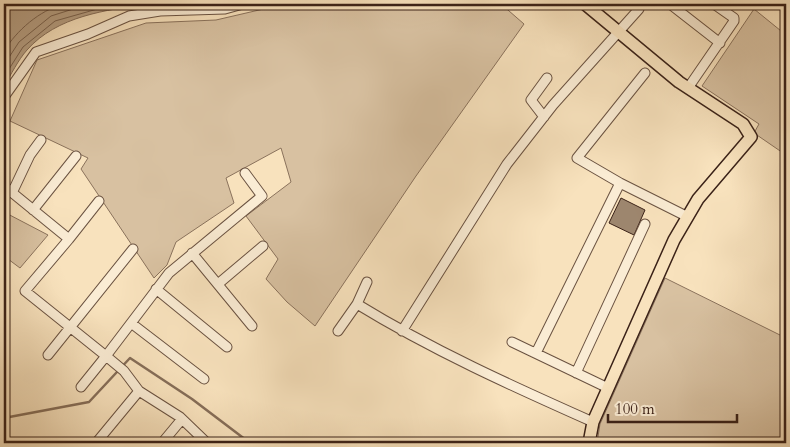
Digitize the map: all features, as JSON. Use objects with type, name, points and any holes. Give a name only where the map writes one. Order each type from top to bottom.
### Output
[{"type":"main road","points":[[585,4],[688,88],[743,124],[751,137],[698,199],[668,254],[592,422],[589,443]]},
{"type":"street","points":[[4,97],[36,52],[88,34],[129,16],[160,11],[225,9],[243,4]]},
{"type":"street","points":[[402,331],[507,164],[544,117],[639,9],[639,4]]},
{"type":"street","points":[[670,4],[720,43]]},
{"type":"street","points":[[688,88],[733,25],[734,18],[714,4]]},
{"type":"street","points":[[645,73],[577,158],[620,183],[688,217]]},
{"type":"street","points":[[544,117],[531,100],[547,78]]},
{"type":"street","points":[[12,193],[30,154],[41,140]]},
{"type":"street","points":[[33,210],[76,156]]},
{"type":"street","points":[[81,387],[168,273],[262,196],[245,173]]},
{"type":"street","points":[[536,354],[620,183]]},
{"type":"street","points":[[4,186],[69,239]]},
{"type":"street","points":[[99,202],[25,290],[124,371],[139,391],[182,419],[208,443]]},
{"type":"street","points":[[576,373],[645,224]]},
{"type":"street","points":[[218,284],[263,246]]},
{"type":"street","points":[[48,355],[133,249]]},
{"type":"street","points":[[192,253],[252,326]]},
{"type":"street","points":[[338,331],[357,304],[367,282]]},
{"type":"street","points":[[156,289],[227,347]]},
{"type":"street","points":[[357,304],[402,331],[487,374],[592,422]]},
{"type":"street","points":[[131,323],[204,379]]},
{"type":"street","points":[[512,342],[608,388]]},
{"type":"street","points":[[96,443],[139,391]]},
{"type":"street","points":[[162,443],[182,419]]},
{"type":"shaded area","points":[[285,4],[501,4],[524,24],[416,176],[315,326],[287,302],[266,279],[278,259],[246,216],[291,182],[281,148],[226,178],[234,203],[176,242],[167,265],[154,278],[81,169],[88,158],[10,121],[37,60],[146,23],[216,20]]},
{"type":"shaded area","points":[[754,9],[786,35],[786,155],[754,133],[759,124],[702,86]]},
{"type":"shaded area","points":[[4,212],[48,235],[20,268],[4,256]]},
{"type":"shaded area","points":[[665,278],[786,338],[786,443],[597,443],[600,424]]},
{"type":"water","points":[[4,4],[148,4],[83,16],[53,29],[27,50],[4,86]]},
{"type":"building","points":[[621,198],[645,210],[634,235],[609,223]]},
{"type":"waterway","points":[[4,418],[89,402],[130,358],[192,399],[250,443]]}]
